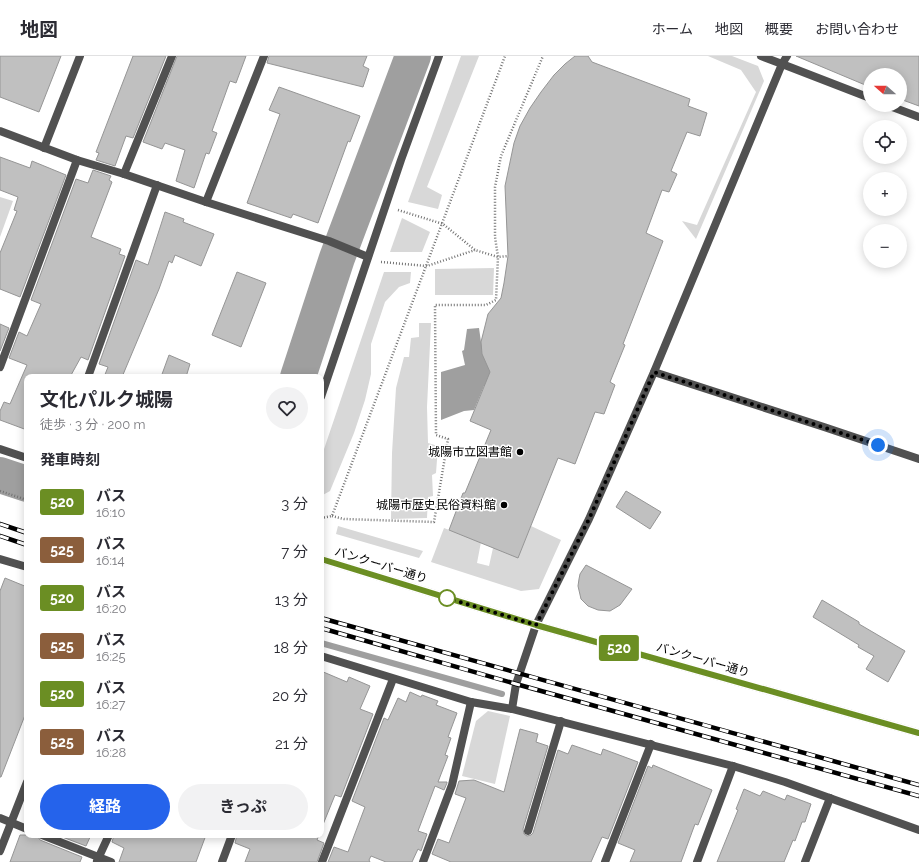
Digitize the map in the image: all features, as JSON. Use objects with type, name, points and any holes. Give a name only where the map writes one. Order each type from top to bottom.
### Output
[{"type":"street","points":[[44,148],[80,56]]},
{"type":"street","points":[[124,174],[172,56]]},
{"type":"street","points":[[206,202],[264,56]]},
{"type":"street","points":[[324,389],[401,160],[439,56]]},
{"type":"street","points":[[761,56],[863,95]]},
{"type":"street","points":[[512,709],[516,684],[536,625],[589,519],[654,372],[782,64],[787,56]]},
{"type":"street","points":[[906,112],[919,117]]},
{"type":"street","points":[[0,131],[77,160],[328,241],[368,257]]},
{"type":"street","points":[[0,367],[77,160]]},
{"type":"street","points":[[89,374],[157,185]]},
{"type":"street","points":[[654,372],[919,459]]},
{"type":"street","points":[[0,449],[24,457]]},
{"type":"street","points":[[0,559],[24,566]]},
{"type":"street","name":"バンクーバー通り","points":[[324,560],[536,625],[919,733]]},
{"type":"street","points":[[324,657],[471,702],[512,709],[733,766],[785,782],[919,830]]},
{"type":"street","points":[[322,862],[393,679]]},
{"type":"street","points":[[423,862],[452,785],[471,702]]},
{"type":"street","points":[[528,831],[561,721]]},
{"type":"street","points":[[605,862],[651,744]]},
{"type":"street","points":[[697,862],[733,766]]},
{"type":"street","points":[[0,851],[24,790]]},
{"type":"street","points":[[805,862],[830,798]]},
{"type":"street","points":[[0,818],[24,828]]},
{"type":"street","points":[[49,838],[98,860],[111,862]]},
{"type":"street","points":[[98,860],[108,838]]},
{"type":"street","points":[[222,862],[231,838]]},
{"type":"path","points":[[332,516],[505,56]]},
{"type":"path","points":[[324,517],[332,516],[344,519],[434,522],[448,439],[436,435],[436,305],[486,305],[496,300],[498,257],[495,236],[495,187],[501,156],[543,56]]},
{"type":"path","points":[[398,210],[443,224],[475,250],[498,257],[508,256]]},
{"type":"path","points":[[380,262],[427,266],[475,250]]},
{"type":"path","points":[[0,491],[24,499]]},
{"type":"shaded area","points":[[461,56],[479,56],[427,187],[442,195],[438,209],[408,202]]},
{"type":"shaded area","points":[[708,56],[732,56],[758,66],[764,81],[696,239],[682,221],[697,225],[756,92],[741,70]]},
{"type":"shaded area","points":[[0,197],[13,201],[0,237]]},
{"type":"shaded area","points":[[402,218],[430,232],[422,252],[390,252]]},
{"type":"shaded area","points":[[494,268],[493,295],[435,295],[435,269]]},
{"type":"shaded area","points":[[384,272],[411,272],[410,283],[399,287],[385,302],[371,344],[371,374],[365,400],[354,433],[330,491],[324,494],[324,449]]},
{"type":"shaded area","points":[[419,323],[431,323],[427,407],[428,443],[438,446],[436,473],[432,475],[433,496],[428,497],[427,518],[391,519],[392,453],[396,388],[404,357],[409,357],[411,338],[419,337]]},
{"type":"shaded area","points":[[479,328],[481,342],[505,394],[484,386],[474,410],[464,411],[441,420],[441,372],[465,365],[462,351],[464,350],[467,329]]},
{"type":"shaded area","points":[[338,526],[423,551],[419,558],[336,534]]},
{"type":"shaded area","points":[[531,526],[561,540],[539,589],[521,591],[431,562],[444,528],[481,542],[477,563],[489,566],[493,548],[518,557]]},
{"type":"shaded area","points":[[488,711],[510,716],[495,784],[462,776],[476,721]]},
{"type":"building","points":[[0,56],[61,56],[39,112],[0,97]]},
{"type":"building","points":[[133,56],[166,56],[133,138],[126,136],[115,166],[96,160],[99,153],[96,152]]},
{"type":"building","points":[[177,56],[246,56],[236,83],[230,81],[212,131],[217,133],[209,154],[206,153],[194,188],[176,181],[185,150],[165,143],[162,149],[143,142]]},
{"type":"building","points":[[269,56],[367,56],[363,66],[369,69],[363,87],[267,63]]},
{"type":"building","points":[[575,56],[588,56],[592,62],[690,99],[688,106],[707,113],[700,136],[687,132],[671,171],[677,174],[669,192],[662,190],[646,233],[663,241],[623,344],[625,345],[610,382],[615,385],[604,414],[595,412],[575,464],[558,458],[518,558],[449,530],[463,493],[465,493],[491,430],[470,421],[490,372],[482,354],[481,342],[488,314],[501,298],[504,283],[508,256],[505,186],[514,143],[520,126],[541,92],[554,75]]},
{"type":"building","points":[[796,56],[919,56],[919,106],[907,102],[907,68],[863,68],[863,84]]},
{"type":"building","points":[[279,87],[360,116],[350,142],[348,141],[318,223],[293,214],[291,218],[247,203],[280,114],[269,110]]},
{"type":"building","points":[[0,157],[30,168],[32,161],[66,175],[20,297],[0,289],[0,253],[17,211],[14,210],[18,197],[0,190]]},
{"type":"building","points":[[93,170],[111,176],[109,180],[112,182],[91,237],[121,249],[119,254],[125,256],[88,360],[81,357],[72,374],[24,374],[24,429],[0,420],[0,411],[4,402],[10,404],[27,365],[9,358],[19,332],[27,336],[41,304],[31,300],[76,179],[88,183]]},
{"type":"building","points":[[165,212],[184,219],[183,222],[214,234],[201,266],[175,255],[172,263],[169,261],[159,289],[123,374],[105,374],[108,367],[99,364],[136,260],[148,265]]},
{"type":"building","points":[[237,272],[266,283],[241,347],[212,335]]},
{"type":"building","points":[[0,324],[9,328],[0,351]]},
{"type":"building","points":[[169,355],[190,364],[187,374],[162,374]]},
{"type":"building","points":[[626,491],[661,512],[650,529],[616,507]]},
{"type":"building","points":[[586,565],[632,589],[620,605],[610,611],[598,610],[588,606],[581,599],[578,586],[579,579],[580,574]]},
{"type":"building","points":[[5,578],[24,586],[24,718],[1,777],[0,777],[0,591]]},
{"type":"building","points":[[822,600],[905,651],[888,682],[866,669],[874,656],[813,617]]},
{"type":"building","points":[[324,672],[347,682],[349,677],[370,686],[360,709],[373,714],[341,797],[335,795],[324,822]]},
{"type":"building","points":[[410,692],[421,697],[422,695],[438,701],[436,705],[457,713],[448,737],[451,738],[445,755],[448,756],[438,782],[447,783],[444,790],[435,786],[418,831],[427,834],[421,851],[418,849],[412,862],[386,862],[371,856],[369,860],[370,862],[328,862],[334,847],[348,852],[365,807],[352,801],[384,718],[388,720],[398,698],[406,702]]},
{"type":"building","points":[[520,729],[538,734],[536,742],[548,746],[523,829],[524,834],[527,836],[533,833],[558,750],[568,754],[572,745],[601,755],[603,749],[638,762],[608,839],[602,837],[591,862],[451,862],[432,854],[438,839],[449,843],[466,798],[455,794],[459,781],[474,780],[504,792]]},
{"type":"building","points":[[653,765],[712,790],[698,825],[695,824],[681,862],[630,862],[635,850],[618,843],[648,766],[652,768]]},
{"type":"building","points":[[744,789],[760,796],[763,791],[785,800],[787,795],[811,804],[805,822],[802,822],[795,841],[793,840],[784,862],[717,862],[738,810],[736,809]]},
{"type":"building","points":[[20,835],[24,835],[24,838],[39,838],[40,840],[82,857],[80,862],[10,862]]},
{"type":"building","points":[[65,838],[90,838],[86,846]]},
{"type":"building","points":[[113,838],[205,838],[196,862],[119,862],[124,848],[112,842]]},
{"type":"building","points":[[236,838],[318,838],[317,840],[324,843],[317,862],[245,862],[250,849],[235,843]]},
{"type":"waterway","points":[[299,374],[337,258],[413,56]]},
{"type":"waterway","points":[[0,475],[24,483]]},
{"type":"waterway","points":[[324,644],[502,694]]},
{"type":"railway","points":[[0,524],[24,532]]},
{"type":"railway","points":[[0,536],[24,544]]},
{"type":"railway","points":[[324,619],[919,785]]},
{"type":"railway","points":[[324,629],[919,796]]},
{"type":"bus line","name":"520","points":[[324,560],[536,625],[919,733]]},
{"type":"place","name":"城陽市立図書館","points":[[520,452]]},
{"type":"place","name":"城陽市歴史民俗資料館","points":[[504,505]]},
{"type":"route","points":[[447,598],[536,625],[589,519],[654,372],[878,445]]}]
